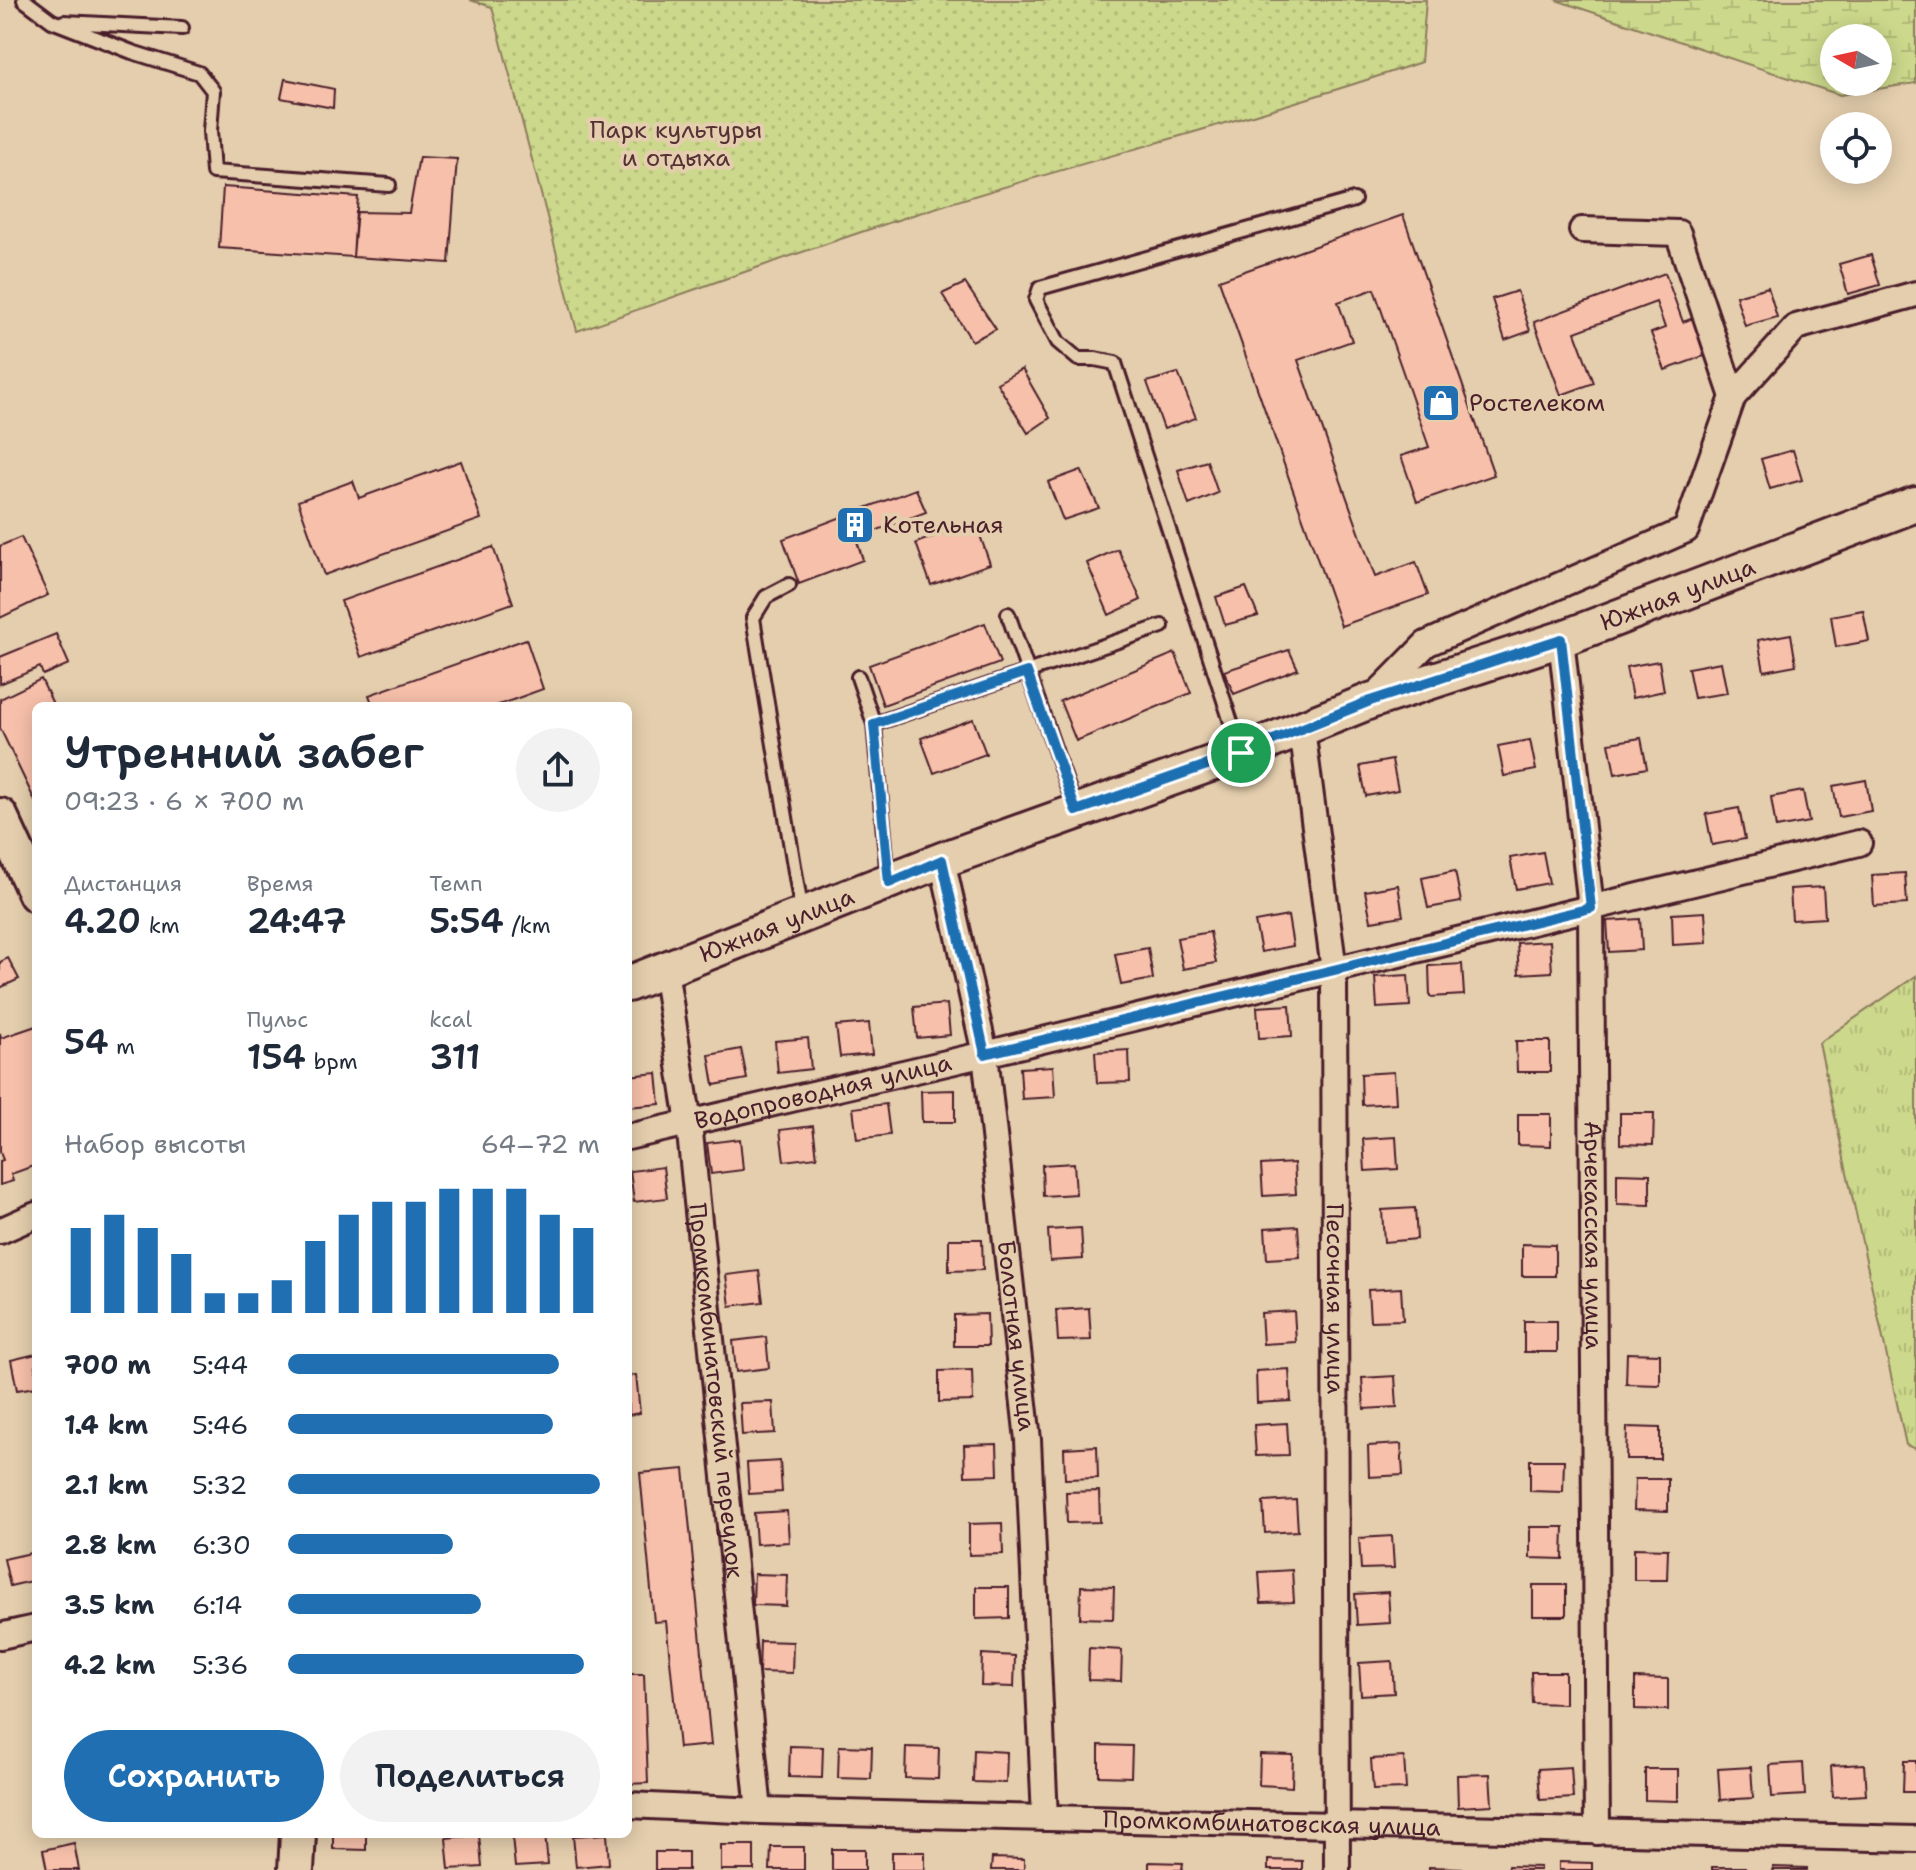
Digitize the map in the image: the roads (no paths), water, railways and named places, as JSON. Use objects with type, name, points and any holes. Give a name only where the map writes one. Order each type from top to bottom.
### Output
[{"type":"street","points":[[1582,230],[1678,233],[1733,397]]},
{"type":"street","points":[[1370,701],[1426,644],[1686,530],[1733,397],[1796,327],[1916,294]]},
{"type":"street","name":"Южная улица","points":[[632,982],[942,860],[1241,753],[1370,701],[1561,639],[1916,504]]},
{"type":"street","name":"Арчекасская улица","points":[[1561,639],[1591,908],[1597,1832]]},
{"type":"street","name":"Песочная улица","points":[[1302,729],[1334,970],[1337,1870]]},
{"type":"street","points":[[0,816],[32,885]]},
{"type":"street","name":"Водопроводная улица","points":[[632,1136],[1859,843]]},
{"type":"street","name":"Болотная улица","points":[[942,860],[985,1054],[1028,1440],[1045,1818]]},
{"type":"street","name":"Промкомбинатовский переулок","points":[[665,970],[689,1123],[759,1811]]},
{"type":"street","points":[[0,1231],[32,1217]]},
{"type":"street","points":[[0,1636],[32,1629]]},
{"type":"street","name":"Промкомбинатовская улица","points":[[632,1805],[759,1811],[1916,1839]]},
{"type":"street","points":[[296,1870],[298,1838]]},
{"type":"lane","points":[[24,0],[52,21],[132,52],[199,73],[213,91],[210,131],[213,172],[389,185]]},
{"type":"lane","points":[[52,21],[182,28]]},
{"type":"lane","points":[[1241,753],[1115,363],[1078,359],[1058,342],[1036,300],[1040,288],[1354,200]]},
{"type":"lane","points":[[789,585],[766,597],[753,618],[802,917]]},
{"type":"lane","points":[[1008,614],[1076,811]]},
{"type":"lane","points":[[874,724],[1162,626]]},
{"type":"lane","points":[[858,677],[874,724],[889,883]]},
{"type":"place","name":"Ростелеком","points":[[1441,403]]},
{"type":"place","name":"Котельная","points":[[855,525]]},
{"type":"park label","name":"Парк культуры и отдыха","points":[[676,144]]}]
